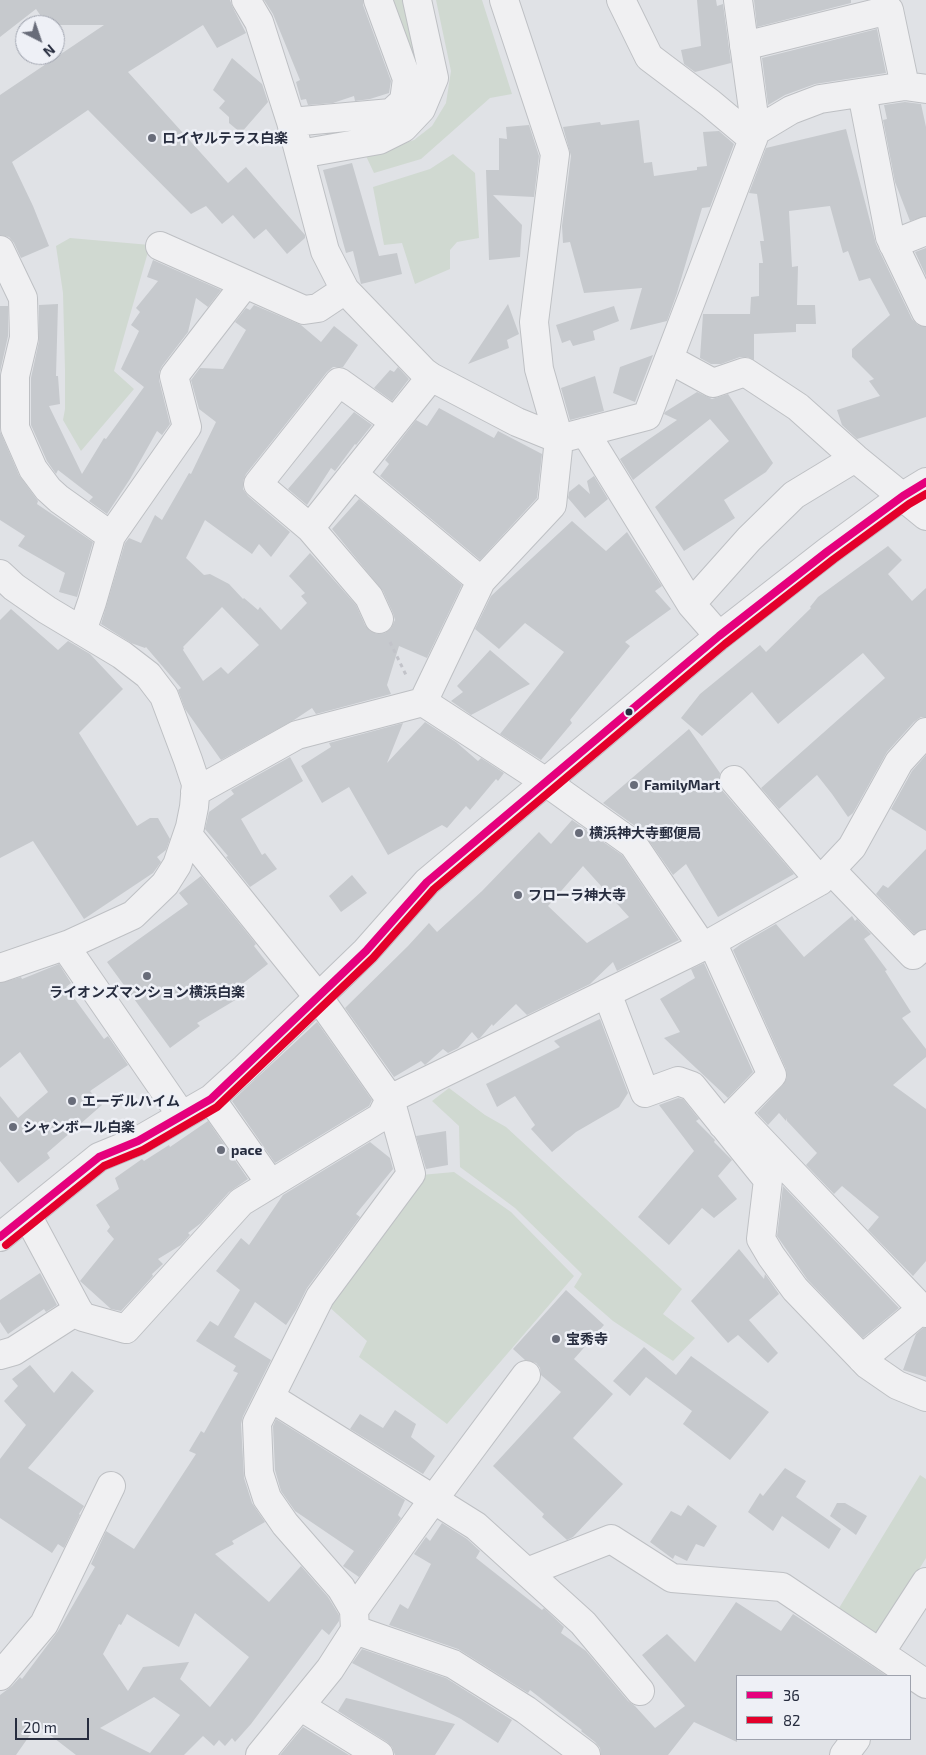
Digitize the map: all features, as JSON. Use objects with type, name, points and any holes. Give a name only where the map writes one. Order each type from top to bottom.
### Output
[{"type":"street","points":[[246,0],[259,22],[291,122],[326,250],[345,290],[431,377],[517,422],[559,439],[647,416],[755,135],[738,0]]},
{"type":"street","points":[[291,122],[391,113],[404,101],[407,79],[378,0]]},
{"type":"street","points":[[300,154],[378,140],[403,128],[422,109],[434,78],[417,0]]},
{"type":"street","points":[[421,702],[481,581],[552,505],[559,439],[540,369],[534,322],[555,154],[504,0]]},
{"type":"street","points":[[621,0],[649,57],[755,135]]},
{"type":"street","points":[[744,46],[889,10],[916,88],[862,92],[820,99],[791,110],[755,135]]},
{"type":"street","points":[[862,92],[890,237],[926,312]]},
{"type":"street","points":[[893,244],[926,231]]},
{"type":"street","points":[[160,246],[304,310],[318,308],[345,290]]},
{"type":"street","points":[[0,250],[23,298],[24,338],[15,376],[15,428],[33,469],[48,489],[111,536]]},
{"type":"street","points":[[82,631],[111,536],[187,427],[174,376],[246,284]]},
{"type":"street","points":[[669,359],[713,383],[745,372],[798,407],[855,458],[926,516]]},
{"type":"street","points":[[310,528],[431,377]]},
{"type":"street","points":[[379,619],[369,597],[310,528],[258,484],[339,382],[395,422]]},
{"type":"street","points":[[586,432],[691,604],[719,636]]},
{"type":"street","points":[[691,604],[749,538],[794,495],[855,458]]},
{"type":"street","points":[[353,474],[481,581]]},
{"type":"street","points":[[0,1237],[100,1157],[138,1141],[211,1098],[366,952],[427,882],[719,636],[828,551],[903,496],[926,482]]},
{"type":"street","points":[[0,574],[14,587],[122,655],[148,675],[164,696],[196,784],[194,807],[188,835],[177,865],[165,884],[133,915],[65,946],[0,968]]},
{"type":"street","points":[[195,792],[297,735],[421,702],[546,782],[633,844],[707,944],[772,1074],[728,1119]]},
{"type":"street","points":[[28,1215],[83,1317],[126,1329],[241,1202],[381,1117],[390,1099],[707,944],[825,875],[852,847],[899,762],[926,732]]},
{"type":"street","points":[[734,780],[825,875],[913,955],[926,944]]},
{"type":"street","points":[[188,835],[319,998],[390,1099],[411,1174],[320,1297],[257,1422],[259,1473],[267,1498],[285,1524],[341,1588],[355,1620],[453,1664],[526,1710],[586,1755]]},
{"type":"street","points":[[65,946],[182,1116]]},
{"type":"street","points":[[607,993],[645,1093],[678,1081],[692,1086],[922,1301],[862,1359]]},
{"type":"street","points":[[211,1098],[271,1184]]},
{"type":"street","points":[[728,1119],[768,1180],[761,1239],[771,1256],[795,1289],[868,1365],[897,1385],[926,1397]]},
{"type":"street","points":[[0,1355],[14,1351],[78,1310]]},
{"type":"street","points":[[260,1755],[330,1669],[355,1620],[433,1500],[526,1375]]},
{"type":"street","points":[[270,1397],[476,1526],[583,1624],[640,1691]]},
{"type":"street","points":[[0,1676],[44,1624],[111,1486]]},
{"type":"street","points":[[527,1572],[611,1539],[672,1578],[782,1587],[880,1653],[908,1675]]},
{"type":"street","points":[[880,1653],[926,1582]]},
{"type":"street","points":[[300,1706],[379,1755]]},
{"type":"street","points":[[844,1755],[855,1740]]},
{"type":"path","points":[[379,619],[421,702]]},
{"type":"shaded area","points":[[390,0],[403,0],[421,75],[415,75]]},
{"type":"shaded area","points":[[436,0],[482,0],[512,94],[490,98],[421,159],[374,173],[366,156],[414,140],[432,126],[446,103],[451,71]]},
{"type":"shaded area","points":[[453,154],[475,173],[479,238],[457,242],[450,250],[450,269],[415,284],[402,243],[384,245],[373,187],[430,169]]},
{"type":"shaded area","points":[[70,238],[150,245],[114,371],[134,389],[81,451],[63,420],[65,409],[65,370],[63,293],[56,246]]},
{"type":"shaded area","points":[[449,1088],[485,1115],[506,1127],[682,1289],[663,1314],[695,1338],[673,1361],[613,1321],[574,1287],[582,1274],[515,1208],[460,1167],[459,1126],[432,1101]]},
{"type":"shaded area","points":[[454,1172],[511,1212],[574,1276],[447,1424],[359,1357],[367,1341],[327,1305],[421,1175]]},
{"type":"shaded area","points":[[920,1475],[926,1479],[926,1558],[877,1637],[836,1613]]},
{"type":"building","name":"ロイヤルテラス白楽","points":[[0,0],[230,0],[246,33],[217,48],[203,25],[128,72],[228,183],[246,167],[305,235],[305,238],[287,254],[266,229],[254,239],[233,215],[222,224],[206,206],[191,214],[88,110],[12,162],[49,246],[21,258],[9,237],[0,235],[0,95],[45,65],[65,65],[65,51],[104,25],[65,25],[65,15],[40,15],[36,9],[28,15],[15,15],[15,25],[0,37]]},
{"type":"building","points":[[264,0],[363,0],[363,5],[391,81],[389,93],[370,99],[355,101],[354,96],[333,103],[308,105],[306,99],[301,100],[296,82],[300,80],[273,14]]},
{"type":"building","points":[[697,0],[716,0],[717,6],[723,4],[731,63],[695,72],[684,64],[681,50],[701,46]]},
{"type":"building","points":[[754,0],[851,0],[851,3],[757,27]]},
{"type":"building","points":[[877,29],[886,73],[815,84],[785,95],[768,105],[762,58]]},
{"type":"building","points":[[232,58],[262,84],[268,102],[241,133],[229,123],[229,117],[219,108],[225,101],[213,90]]},
{"type":"building","points":[[905,102],[921,104],[926,127],[926,216],[910,221],[895,182],[883,120],[887,119],[884,105]]},
{"type":"building","points":[[639,120],[644,163],[652,162],[654,176],[697,170],[697,167],[707,166],[703,132],[719,131],[734,144],[710,207],[702,208],[667,321],[630,330],[642,288],[584,293],[570,242],[563,243],[562,226],[571,156],[563,127],[600,122],[601,125]]},
{"type":"building","points":[[529,125],[539,156],[534,197],[493,195],[522,225],[520,257],[489,260],[486,170],[499,170],[499,138],[507,139],[506,127]]},
{"type":"building","points":[[846,129],[876,244],[912,319],[918,325],[926,327],[926,417],[857,439],[842,425],[837,410],[880,396],[869,381],[874,379],[852,357],[852,349],[890,315],[870,278],[859,281],[848,251],[843,253],[830,206],[789,211],[792,267],[798,266],[797,305],[815,305],[816,324],[796,324],[796,332],[754,334],[754,360],[740,357],[721,364],[711,364],[700,358],[703,314],[750,314],[751,297],[759,296],[759,263],[763,263],[760,241],[764,241],[757,194],[749,193],[766,148]]},
{"type":"building","points":[[352,163],[379,256],[397,253],[402,274],[361,284],[353,251],[346,253],[323,170]]},
{"type":"building","points":[[926,248],[926,276],[915,252]]},
{"type":"building","points":[[153,260],[221,290],[208,307],[196,298],[188,332],[159,372],[159,380],[170,424],[162,435],[157,431],[130,479],[107,514],[89,501],[93,497],[58,470],[56,474],[47,461],[31,425],[31,378],[39,341],[39,305],[58,304],[56,376],[58,376],[60,404],[49,406],[82,474],[104,438],[106,439],[144,387],[121,369],[139,331],[131,325],[140,312],[136,308],[158,281],[147,277]]},
{"type":"building","points":[[508,304],[519,334],[507,340],[509,348],[468,364]]},
{"type":"building","points":[[254,305],[301,325],[321,342],[334,326],[358,345],[343,367],[333,367],[327,372],[246,474],[243,481],[243,489],[248,496],[290,532],[271,557],[259,544],[252,554],[205,520],[186,558],[204,575],[210,574],[229,584],[243,599],[258,610],[260,607],[281,630],[307,603],[301,596],[305,593],[289,576],[310,553],[356,605],[365,625],[370,631],[377,634],[385,633],[391,628],[395,620],[383,591],[332,529],[359,499],[462,585],[427,658],[399,646],[387,685],[391,694],[316,714],[312,708],[221,760],[185,709],[178,690],[181,688],[146,647],[131,643],[101,624],[125,543],[129,538],[141,543],[155,515],[162,520],[189,473],[191,474],[216,422],[199,409],[191,380],[200,368],[223,369],[246,330],[235,322],[246,308],[250,310]],"holes":[[[222,607],[259,645],[228,674],[221,667],[203,681],[183,650],[183,647]]]},
{"type":"building","points":[[0,306],[8,306],[8,336],[0,372]]},
{"type":"building","points":[[614,306],[619,321],[593,331],[595,340],[573,346],[570,340],[562,343],[556,325]]},
{"type":"building","points":[[653,355],[635,402],[613,393],[620,367]]},
{"type":"building","points":[[398,367],[409,379],[392,401],[374,388],[390,370],[394,372]]},
{"type":"building","points":[[595,376],[604,411],[570,420],[561,388]]},
{"type":"building","points":[[697,392],[712,399],[728,394],[773,463],[766,472],[724,500],[735,518],[684,551],[655,507],[729,441],[710,419],[633,480],[620,459],[677,420],[664,414],[665,412]]},
{"type":"building","points":[[439,408],[494,438],[498,431],[542,454],[537,498],[480,560],[380,476],[389,464],[385,460],[416,420],[427,426]]},
{"type":"building","points":[[354,412],[372,425],[335,471],[331,468],[307,505],[288,489]]},
{"type":"building","points":[[0,431],[19,475],[38,501],[37,504],[93,542],[77,597],[59,592],[65,573],[18,546],[25,536],[0,520]]},
{"type":"building","points":[[594,476],[608,499],[585,518],[568,498],[569,492],[579,484],[590,494],[587,481]]},
{"type":"building","points":[[572,521],[606,551],[627,532],[662,586],[655,591],[671,609],[625,642],[630,646],[570,720],[572,723],[541,760],[500,734],[564,652],[525,623],[499,649],[475,629],[491,596]]},
{"type":"building","points":[[888,546],[902,560],[888,574],[912,601],[926,588],[926,717],[921,717],[914,722],[887,752],[853,813],[848,817],[817,775],[779,809],[761,788],[885,678],[863,653],[778,724],[752,692],[702,736],[681,718],[700,694],[760,645],[766,652],[811,608],[818,597]]},
{"type":"building","points":[[11,609],[58,650],[68,641],[90,654],[123,689],[79,733],[137,826],[150,818],[158,818],[170,839],[166,850],[157,857],[161,862],[153,873],[84,919],[33,841],[0,858],[0,620]]},
{"type":"building","points":[[490,650],[530,684],[471,715],[451,701],[463,692],[457,686]]},
{"type":"building","points":[[425,722],[456,742],[478,761],[481,758],[504,773],[498,781],[496,779],[470,810],[466,806],[447,828],[442,825],[388,855],[349,787],[322,803],[301,766],[331,747],[329,743],[403,723],[387,763]]},
{"type":"building","points":[[689,729],[720,773],[719,782],[722,790],[794,874],[718,917],[686,864],[673,875],[642,831],[603,803]]},
{"type":"building","points":[[926,755],[926,831],[891,809],[912,771]]},
{"type":"building","points":[[290,757],[303,781],[241,819],[262,855],[265,853],[277,869],[250,887],[226,857],[228,856],[205,829],[209,812],[234,794],[231,790]]},
{"type":"building","points":[[572,820],[622,855],[679,940],[617,971],[613,962],[590,984],[527,1015],[516,1004],[493,1026],[492,1024],[480,1038],[478,1039],[472,1032],[458,1048],[448,1053],[443,1049],[425,1065],[421,1061],[394,1077],[345,1008],[429,923],[437,932],[482,891],[539,832],[551,844]],"holes":[[[583,866],[629,917],[587,943],[548,906]]]},
{"type":"building","points":[[926,849],[926,929],[914,934],[876,894],[883,885],[888,888]]},
{"type":"building","points":[[352,875],[367,893],[341,912],[329,896]]},
{"type":"building","name":"ライオンズマンション横浜白楽","points":[[201,876],[256,944],[254,946],[268,964],[241,985],[247,993],[197,1023],[200,1026],[170,1048],[107,962],[188,904],[179,893]]},
{"type":"building","points":[[852,916],[855,921],[857,919],[871,934],[864,939],[887,970],[885,971],[911,1012],[902,1018],[926,1049],[926,1057],[893,1085],[926,1109],[926,1261],[913,1276],[868,1230],[879,1217],[842,1186],[834,1194],[806,1165],[817,1153],[787,1121],[787,1118],[786,1121],[779,1113],[768,1125],[757,1113],[783,1085],[787,1077],[786,1069],[733,950],[776,924],[804,957]]},
{"type":"building","points":[[704,963],[753,1072],[728,1098],[664,1038],[680,1032],[660,999],[695,978],[691,969]]},
{"type":"building","points":[[59,964],[71,983],[66,987],[104,1039],[108,1036],[128,1065],[90,1091],[102,1105],[47,1153],[50,1158],[18,1183],[0,1161],[0,1096],[18,1118],[48,1092],[20,1052],[0,1068],[0,983],[21,977],[22,979]]},
{"type":"building","points":[[600,1019],[628,1093],[619,1107],[576,1132],[552,1152],[531,1129],[535,1125],[515,1096],[497,1107],[486,1084],[560,1047],[554,1041]]},
{"type":"building","points":[[317,1022],[372,1100],[369,1106],[275,1163],[232,1101]]},
{"type":"building","points":[[678,1098],[683,1099],[699,1119],[696,1121],[732,1160],[718,1176],[737,1199],[714,1218],[702,1208],[669,1245],[638,1217],[694,1151],[659,1105]]},
{"type":"building","points":[[208,1121],[248,1179],[229,1192],[201,1223],[188,1233],[190,1235],[181,1245],[158,1259],[163,1264],[152,1274],[153,1276],[121,1311],[111,1309],[80,1281],[114,1239],[107,1231],[110,1227],[96,1205],[119,1189],[115,1178],[142,1159],[144,1161],[169,1145],[170,1147]]},
{"type":"building","points":[[446,1131],[448,1165],[426,1169],[416,1136]]},
{"type":"building","points":[[370,1142],[390,1158],[393,1169],[356,1214],[360,1217],[307,1288],[286,1325],[255,1302],[234,1337],[271,1360],[243,1416],[241,1424],[244,1478],[252,1503],[265,1522],[232,1541],[234,1544],[215,1554],[269,1602],[301,1566],[328,1597],[339,1615],[339,1621],[329,1635],[322,1629],[251,1724],[235,1742],[232,1738],[225,1746],[219,1740],[214,1746],[203,1736],[184,1755],[76,1755],[37,1725],[16,1755],[0,1755],[0,1695],[20,1677],[22,1679],[58,1631],[95,1567],[91,1564],[106,1531],[134,1549],[196,1454],[189,1451],[201,1431],[204,1433],[238,1373],[233,1371],[236,1366],[196,1341],[210,1321],[218,1326],[240,1290],[216,1271],[241,1238],[249,1245],[283,1195]],"holes":[[[195,1613],[249,1657],[210,1707],[180,1679],[189,1662],[143,1667],[128,1691],[103,1654],[119,1624],[121,1625],[127,1614],[179,1647]],[[154,1697],[180,1715],[150,1753],[100,1728]]]},
{"type":"building","points":[[783,1186],[899,1308],[863,1338],[807,1279],[777,1236]]},
{"type":"building","points":[[739,1249],[764,1279],[765,1274],[779,1294],[749,1320],[778,1353],[768,1363],[738,1335],[728,1343],[691,1301]]},
{"type":"building","points":[[40,1273],[57,1305],[46,1312],[44,1309],[8,1334],[0,1322],[0,1300]]},
{"type":"building","points":[[566,1290],[604,1325],[574,1359],[613,1394],[573,1438],[623,1484],[573,1537],[567,1540],[542,1517],[544,1514],[493,1466],[561,1392],[541,1375],[540,1368],[536,1363],[525,1360],[513,1349]]},
{"type":"building","points":[[923,1328],[926,1328],[926,1377],[903,1370],[916,1334]]},
{"type":"building","points":[[644,1347],[676,1375],[691,1356],[769,1412],[730,1460],[683,1424],[692,1411],[646,1377],[630,1396],[613,1381]]},
{"type":"building","points":[[30,1365],[54,1393],[72,1371],[94,1391],[28,1468],[84,1506],[64,1548],[58,1544],[52,1553],[0,1518],[0,1459],[26,1425],[4,1401],[18,1386],[12,1379]]},
{"type":"building","points":[[395,1410],[416,1424],[411,1437],[435,1456],[423,1474],[350,1429],[360,1414],[383,1428]]},
{"type":"building","points":[[276,1419],[405,1500],[398,1515],[401,1518],[359,1577],[343,1566],[354,1551],[295,1511],[281,1491],[275,1470],[273,1426]]},
{"type":"building","points":[[785,1468],[806,1481],[796,1497],[841,1529],[829,1549],[782,1516],[773,1531],[748,1512],[760,1493],[763,1496]]},
{"type":"building","points":[[837,1503],[845,1503],[867,1516],[856,1535],[830,1516]]},
{"type":"building","points":[[688,1505],[717,1526],[704,1547],[696,1544],[687,1561],[675,1555],[673,1559],[650,1542],[671,1511],[681,1516]]},
{"type":"building","points":[[442,1523],[467,1539],[480,1551],[476,1558],[542,1610],[544,1608],[564,1627],[561,1633],[586,1651],[628,1701],[655,1728],[685,1706],[642,1655],[667,1634],[695,1662],[736,1602],[781,1631],[793,1614],[885,1675],[736,1675],[737,1742],[694,1722],[668,1755],[601,1755],[600,1748],[582,1730],[530,1690],[528,1693],[458,1649],[389,1625],[400,1604],[408,1609],[431,1564],[414,1554],[426,1537],[430,1541]]},
{"type":"building","points":[[362,1649],[446,1678],[512,1720],[498,1743],[461,1719],[352,1663]]},
{"type":"building","points":[[346,1698],[455,1724],[435,1755],[395,1755],[392,1747],[387,1742],[338,1711]]},
{"type":"building","points":[[303,1727],[349,1755],[280,1755]]},
{"type":"transit line","name":"36","points":[[0,1237],[99,1157],[138,1141],[211,1099],[366,951],[427,882],[719,636],[828,551],[903,496],[926,482]]},
{"type":"transit line","name":"82","points":[[6,1245],[104,1166],[143,1150],[217,1107],[373,958],[434,889],[725,644],[834,559],[909,504],[926,494]]},
{"type":"place","name":"ロイヤルテラス白楽","points":[[152,138]]},
{"type":"place","name":"FamilyMart","points":[[634,785]]},
{"type":"place","name":"横浜神大寺郵便局","points":[[579,833]]},
{"type":"place","name":"フローラ神大寺","points":[[518,895]]},
{"type":"place","name":"ライオンズマンション横浜白楽","points":[[147,976]]},
{"type":"place","name":"エーデルハイム","points":[[72,1101]]},
{"type":"place","name":"シャンボール白楽","points":[[13,1127]]},
{"type":"place","name":"pace","points":[[221,1150]]},
{"type":"place","name":"宝秀寺","points":[[556,1339]]}]
